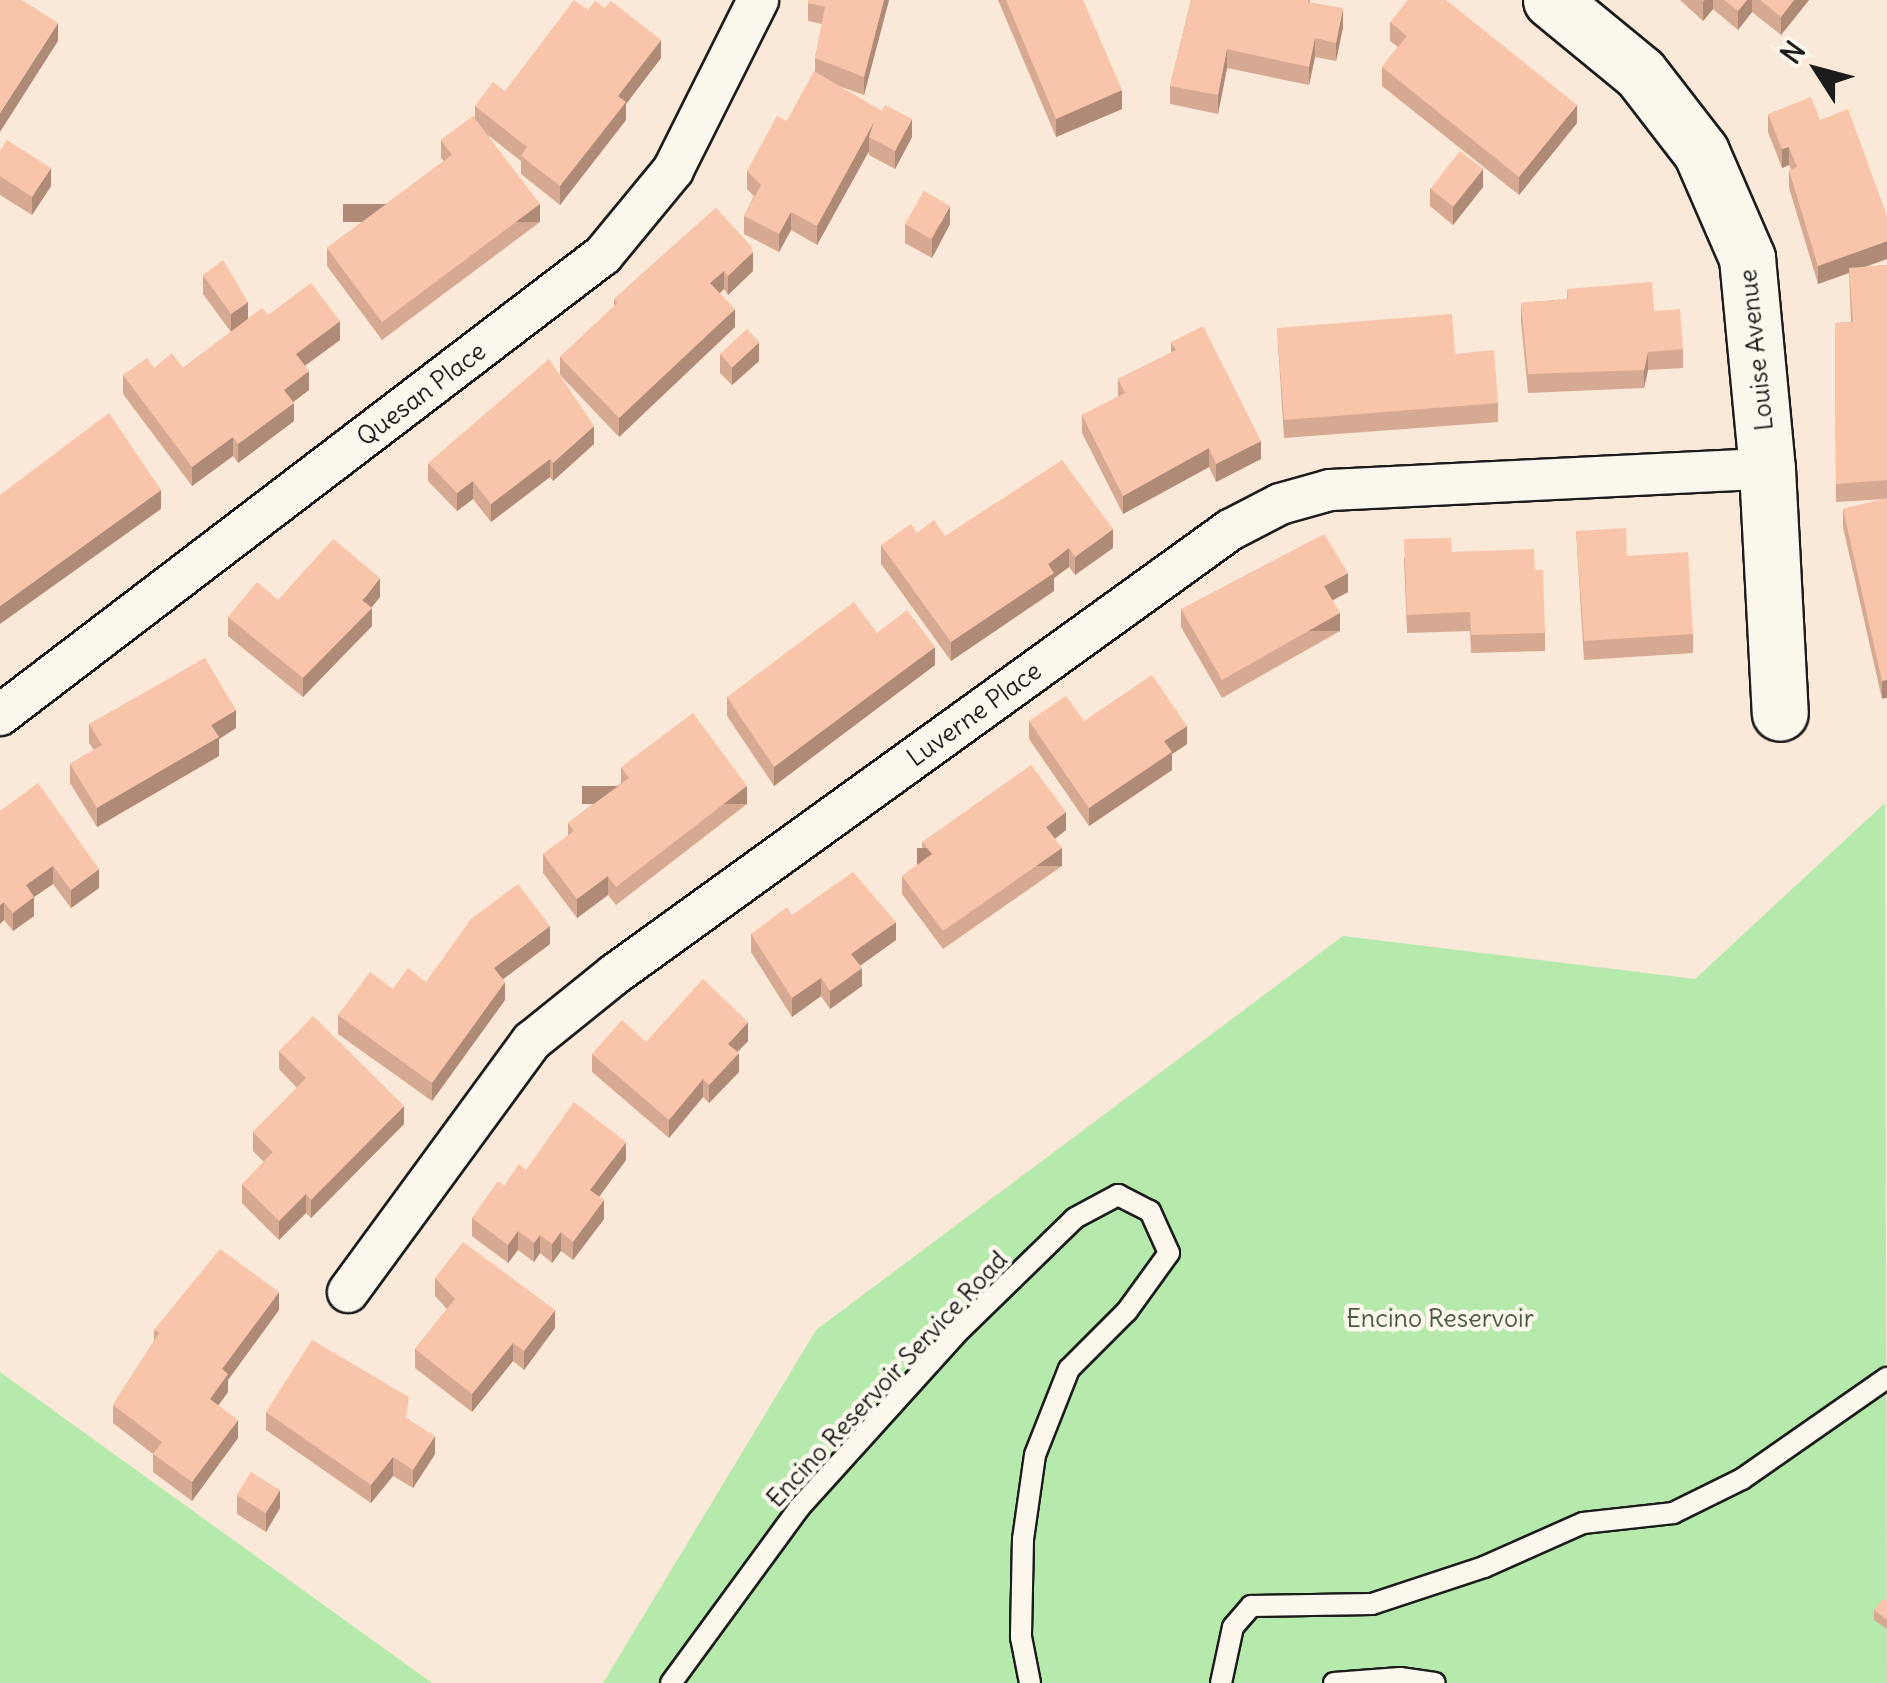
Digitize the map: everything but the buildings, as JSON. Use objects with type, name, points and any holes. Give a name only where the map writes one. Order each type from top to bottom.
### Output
[{"type":"street","name":"Quesan Place","points":[[0,715],[604,254],[674,170],[758,0]]},
{"type":"street","name":"Louise Avenue","points":[[1551,0],[1640,73],[1701,152],[1747,258],[1767,469],[1780,713]]},
{"type":"street","name":"Luverne Place","points":[[348,1292],[532,1042],[615,974],[1230,530],[1280,504],[1330,490],[1767,469]]},
{"type":"lane","name":"Encino Reservoir Service Road","points":[[670,1683],[799,1508],[960,1329],[1075,1218],[1118,1195],[1150,1211],[1169,1253],[1127,1310],[1069,1369],[1035,1454],[1023,1539],[1020,1638],[1030,1683]]},
{"type":"lane","points":[[1221,1683],[1232,1627],[1251,1606],[1372,1604],[1484,1567],[1584,1523],[1673,1513],[1742,1479],[1887,1378]]},
{"type":"lane","points":[[1334,1683],[1400,1678],[1435,1683]]},
{"type":"green space","name":"Encino Reservoir","points":[[1885,803],[1887,1683],[603,1683],[816,1330],[1343,936],[1695,979]]},
{"type":"green space","points":[[0,1372],[432,1683],[0,1683]]}]
